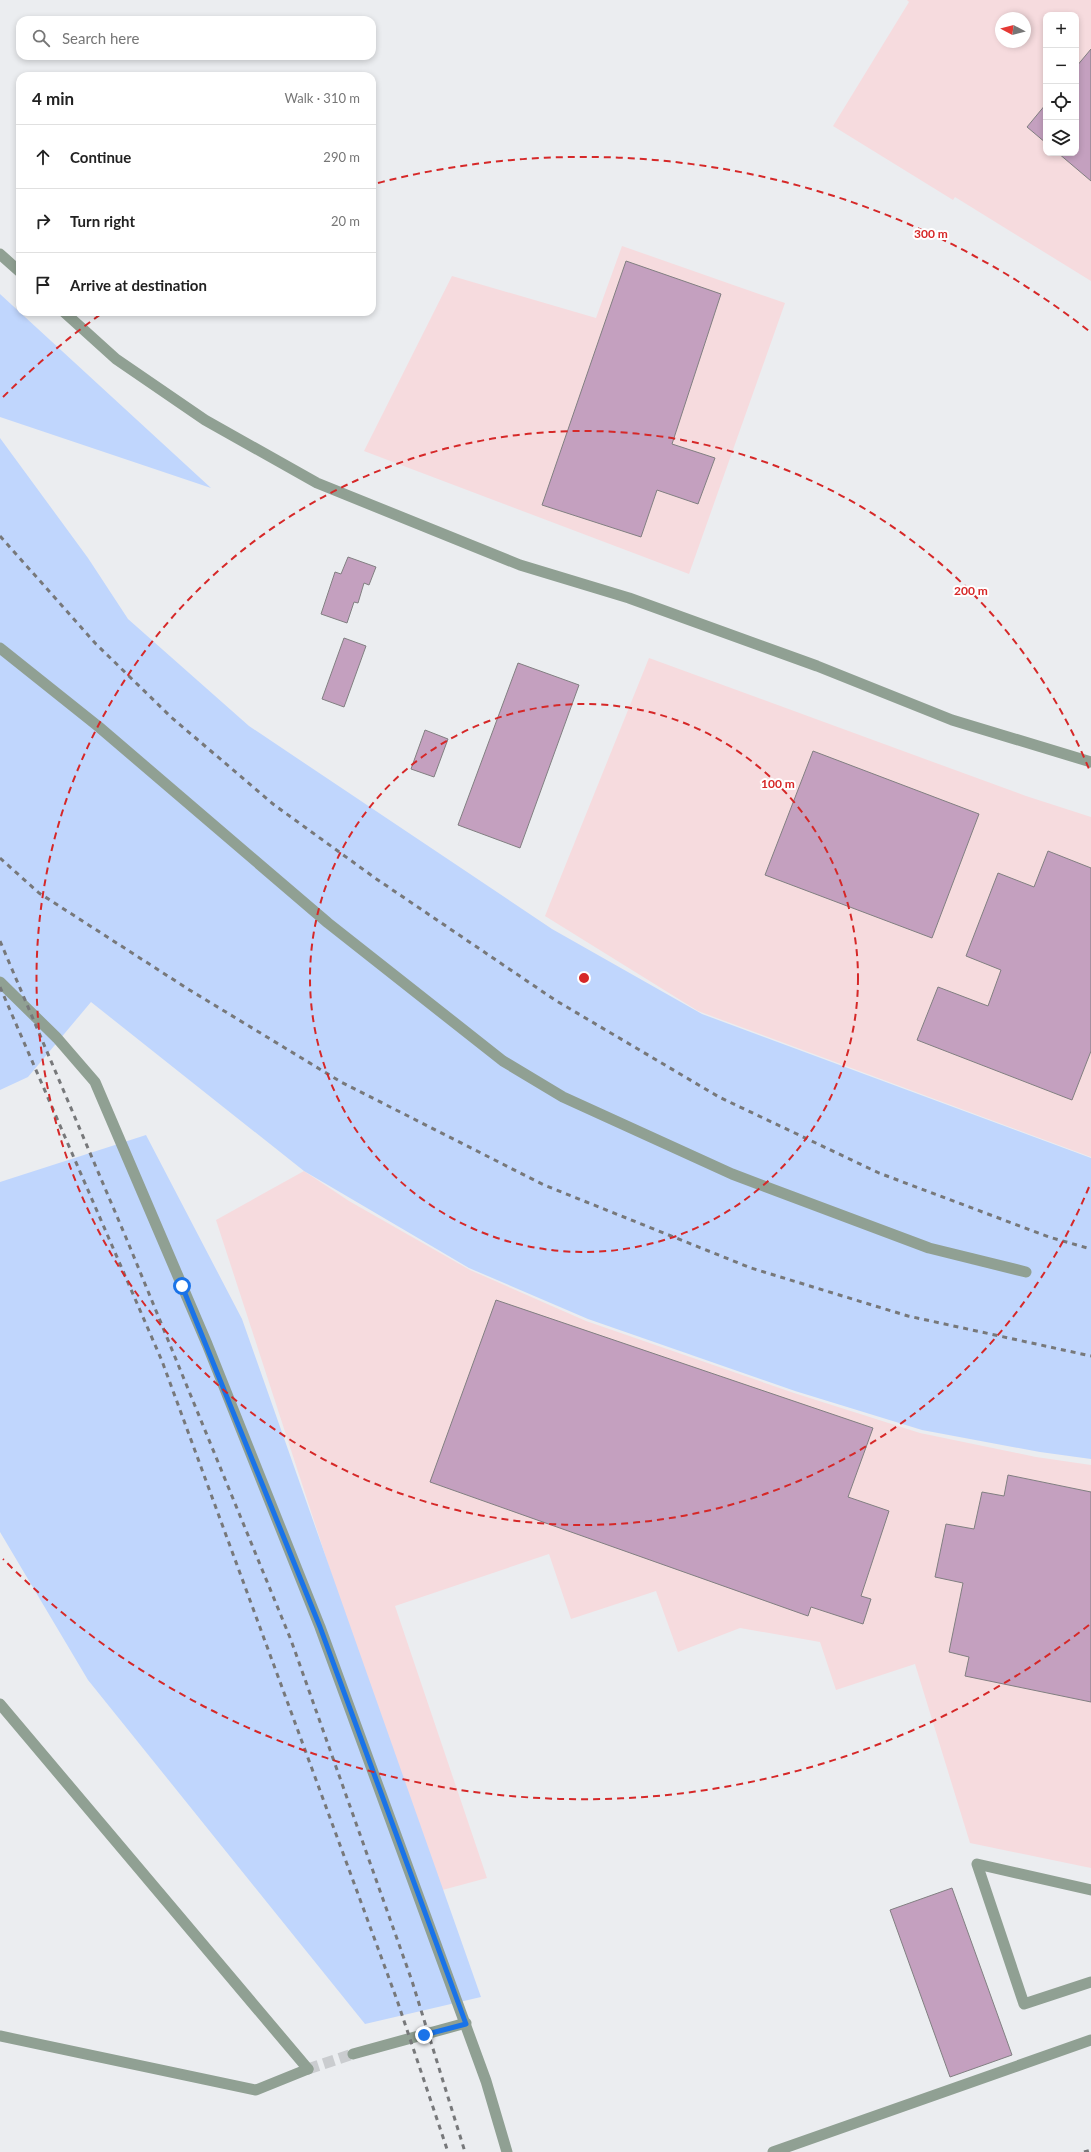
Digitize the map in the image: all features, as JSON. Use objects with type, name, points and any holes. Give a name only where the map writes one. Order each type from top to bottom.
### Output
[{"type":"street","points":[[0,254],[16,268]]},
{"type":"street","points":[[68,316],[116,359],[205,420],[317,483],[520,565],[636,600],[817,666],[952,720],[1091,762]]},
{"type":"street","points":[[0,648],[99,727],[328,923],[503,1061],[563,1097],[732,1174],[928,1248],[1026,1272]]},
{"type":"street","points":[[0,982],[57,1038],[95,1082],[207,1344],[320,1627],[466,2024],[486,2081],[507,2152]]},
{"type":"street","points":[[0,1704],[308,2069],[256,2090],[0,2036]]},
{"type":"street","points":[[1091,1890],[978,1864],[1024,2004],[1091,1982]]},
{"type":"street","points":[[354,2054],[466,2024]]},
{"type":"street","points":[[773,2152],[1091,2040]]},
{"type":"shaded area","points":[[907,0],[1091,0],[1091,281],[955,197],[953,200],[833,126],[909,2]]},
{"type":"shaded area","points":[[622,246],[785,303],[689,574],[364,451],[452,276],[596,318]]},
{"type":"shaded area","points":[[0,294],[16,309],[16,316],[24,316],[211,488],[0,417]]},
{"type":"shaded area","points":[[0,438],[88,558],[128,619],[249,726],[552,929],[702,1014],[1091,1158],[1091,1459],[1040,1452],[922,1430],[795,1391],[588,1319],[469,1268],[304,1171],[91,1002],[28,1077],[0,1090]]},
{"type":"shaded area","points":[[649,658],[1026,796],[1091,817],[1091,1157],[698,1011],[545,916]]},
{"type":"shaded area","points":[[146,1135],[242,1319],[481,1997],[365,2024],[88,1680],[0,1532],[0,1182]]},
{"type":"shaded area","points":[[304,1171],[349,1201],[470,1270],[586,1321],[794,1393],[920,1433],[1036,1457],[1091,1465],[1091,1868],[970,1843],[915,1664],[836,1690],[820,1642],[740,1628],[678,1652],[656,1591],[571,1619],[549,1554],[395,1606],[487,1878],[435,1892],[216,1220]]},
{"type":"building","points":[[1091,49],[1091,181],[1062,156],[1079,156],[1079,63]]},
{"type":"building","points":[[1043,108],[1043,140],[1027,127]]},
{"type":"building","points":[[626,261],[721,294],[672,444],[715,458],[698,504],[657,490],[641,537],[542,505]]},
{"type":"building","points":[[348,557],[376,567],[369,585],[364,583],[358,603],[354,602],[347,623],[321,614],[335,572],[341,574]]},
{"type":"building","points":[[344,638],[366,646],[344,707],[322,699]]},
{"type":"building","points":[[518,663],[579,685],[520,848],[458,825]]},
{"type":"building","points":[[425,730],[448,739],[434,777],[411,769]]},
{"type":"building","points":[[813,751],[979,814],[932,938],[765,875]]},
{"type":"building","points":[[1048,851],[1091,868],[1091,1051],[1072,1100],[917,1040],[938,987],[988,1006],[1001,970],[966,956],[998,873],[1034,887]]},
{"type":"building","points":[[496,1300],[873,1428],[848,1497],[889,1511],[861,1596],[871,1599],[863,1624],[811,1607],[808,1616],[430,1482]]},
{"type":"building","points":[[1008,1475],[1091,1492],[1091,1702],[965,1676],[969,1657],[949,1652],[963,1583],[935,1577],[946,1524],[974,1529],[982,1492],[1004,1496]]},
{"type":"building","points":[[952,1888],[1012,2055],[950,2077],[890,1910]]},
{"type":"tunnel","points":[[308,2069],[353,2054]]},
{"type":"railway","points":[[0,536],[96,644],[171,717],[273,804],[375,878],[555,1000],[719,1097],[879,1173],[1049,1237],[1091,1249]]},
{"type":"railway","points":[[0,858],[39,893],[188,989],[341,1082],[544,1185],[751,1268],[908,1316],[1091,1356]]},
{"type":"railway","points":[[0,941],[127,1240],[291,1640],[412,1981],[465,2152]]},
{"type":"railway","points":[[0,987],[162,1361],[397,2000],[448,2152]]},
{"type":"railway","points":[[1084,2152],[1091,2150]]},
{"type":"route","points":[[182,1286],[207,1344],[320,1627],[466,2024],[424,2035]]}]
